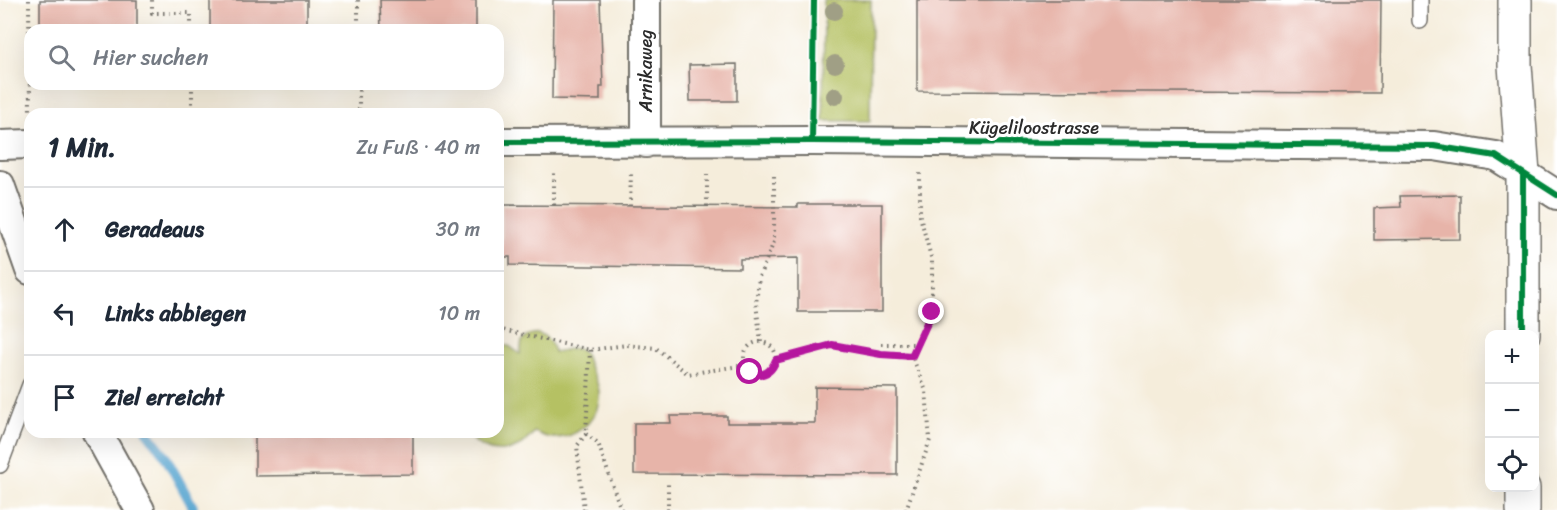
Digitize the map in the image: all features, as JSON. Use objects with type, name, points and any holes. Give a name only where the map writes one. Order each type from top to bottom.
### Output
[{"type":"street","name":"Arnikaweg","points":[[639,154],[646,0]]},
{"type":"street","points":[[1515,0],[1515,73],[1523,174],[1523,330]]},
{"type":"street","name":"Kügeliloostrasse","points":[[504,143],[639,154],[824,141],[1434,146],[1496,156],[1557,195]]},
{"type":"street","points":[[0,145],[24,144]]},
{"type":"street","points":[[0,185],[24,253]]},
{"type":"street","points":[[100,438],[140,510]]},
{"type":"street","points":[[1523,492],[1523,510]]},
{"type":"lane","points":[[1420,0],[1420,21]]},
{"type":"lane","points":[[0,465],[24,401]]},
{"type":"path","points":[[29,0],[29,24]]},
{"type":"path","points":[[152,0],[152,13],[191,13],[191,24]]},
{"type":"path","points":[[358,0],[358,24]]},
{"type":"path","points":[[30,90],[30,108]]},
{"type":"path","points":[[192,90],[192,108]]},
{"type":"path","points":[[359,90],[359,108]]},
{"type":"path","points":[[630,206],[639,154]]},
{"type":"path","points":[[554,165],[554,206]]},
{"type":"path","points":[[707,165],[707,206]]},
{"type":"path","points":[[761,342],[756,304],[759,277],[774,242],[775,165]]},
{"type":"path","points":[[906,510],[930,440],[926,391],[912,356],[932,312],[932,261],[920,216],[920,166]]},
{"type":"path","points":[[504,330],[590,350],[626,345],[656,348],[688,374],[745,365]]},
{"type":"path","points":[[761,342],[769,345],[774,351],[776,360],[773,368],[766,374],[758,375],[750,372],[743,357],[746,349],[753,343],[761,342]]},
{"type":"path","points":[[881,344],[918,344]]},
{"type":"path","points":[[776,360],[832,345],[881,354],[912,356]]},
{"type":"path","points":[[584,510],[577,446],[586,434],[590,350]]},
{"type":"path","points":[[586,434],[598,443],[621,510]]},
{"type":"path","points":[[668,481],[668,510]]},
{"type":"green space","points":[[824,0],[871,0],[870,121],[823,121]]},
{"type":"green space","points":[[538,333],[544,336],[549,340],[554,352],[574,348],[584,353],[596,380],[598,405],[589,422],[574,433],[556,438],[534,432],[518,446],[509,450],[491,450],[472,438],[504,438],[504,346],[509,346],[520,354],[522,341],[529,335]]},
{"type":"building","points":[[40,0],[137,0],[137,24],[40,24]]},
{"type":"building","points":[[210,0],[307,0],[307,24],[210,24]]},
{"type":"building","points":[[380,0],[476,0],[476,24],[381,24]]},
{"type":"building","points":[[553,0],[600,0],[603,87],[600,87],[600,100],[552,99]]},
{"type":"building","points":[[917,0],[1381,0],[1380,93],[917,91]]},
{"type":"building","points":[[737,64],[737,101],[690,101],[689,65]]},
{"type":"building","points":[[1460,195],[1460,239],[1374,240],[1374,208],[1401,207],[1400,196]]},
{"type":"building","points":[[798,204],[882,204],[882,312],[798,312],[798,258],[740,259],[740,268],[510,265],[510,257],[504,257],[504,205],[798,207]]},
{"type":"building","points":[[815,387],[897,388],[897,475],[634,474],[634,423],[671,423],[670,416],[727,416],[727,423],[815,423]]},
{"type":"building","points":[[255,438],[413,438],[413,474],[255,476]]},
{"type":"waterway","points":[[152,438],[164,454],[193,507]]},
{"type":"cycle path","points":[[812,141],[814,0]]},
{"type":"cycle path","points":[[504,142],[812,141],[1434,146],[1496,156],[1557,195]]},
{"type":"cycle path","points":[[1523,174],[1523,330]]},
{"type":"route","points":[[750,372],[758,375],[766,374],[773,368],[776,360],[832,345],[881,354],[912,356],[932,312]]}]
